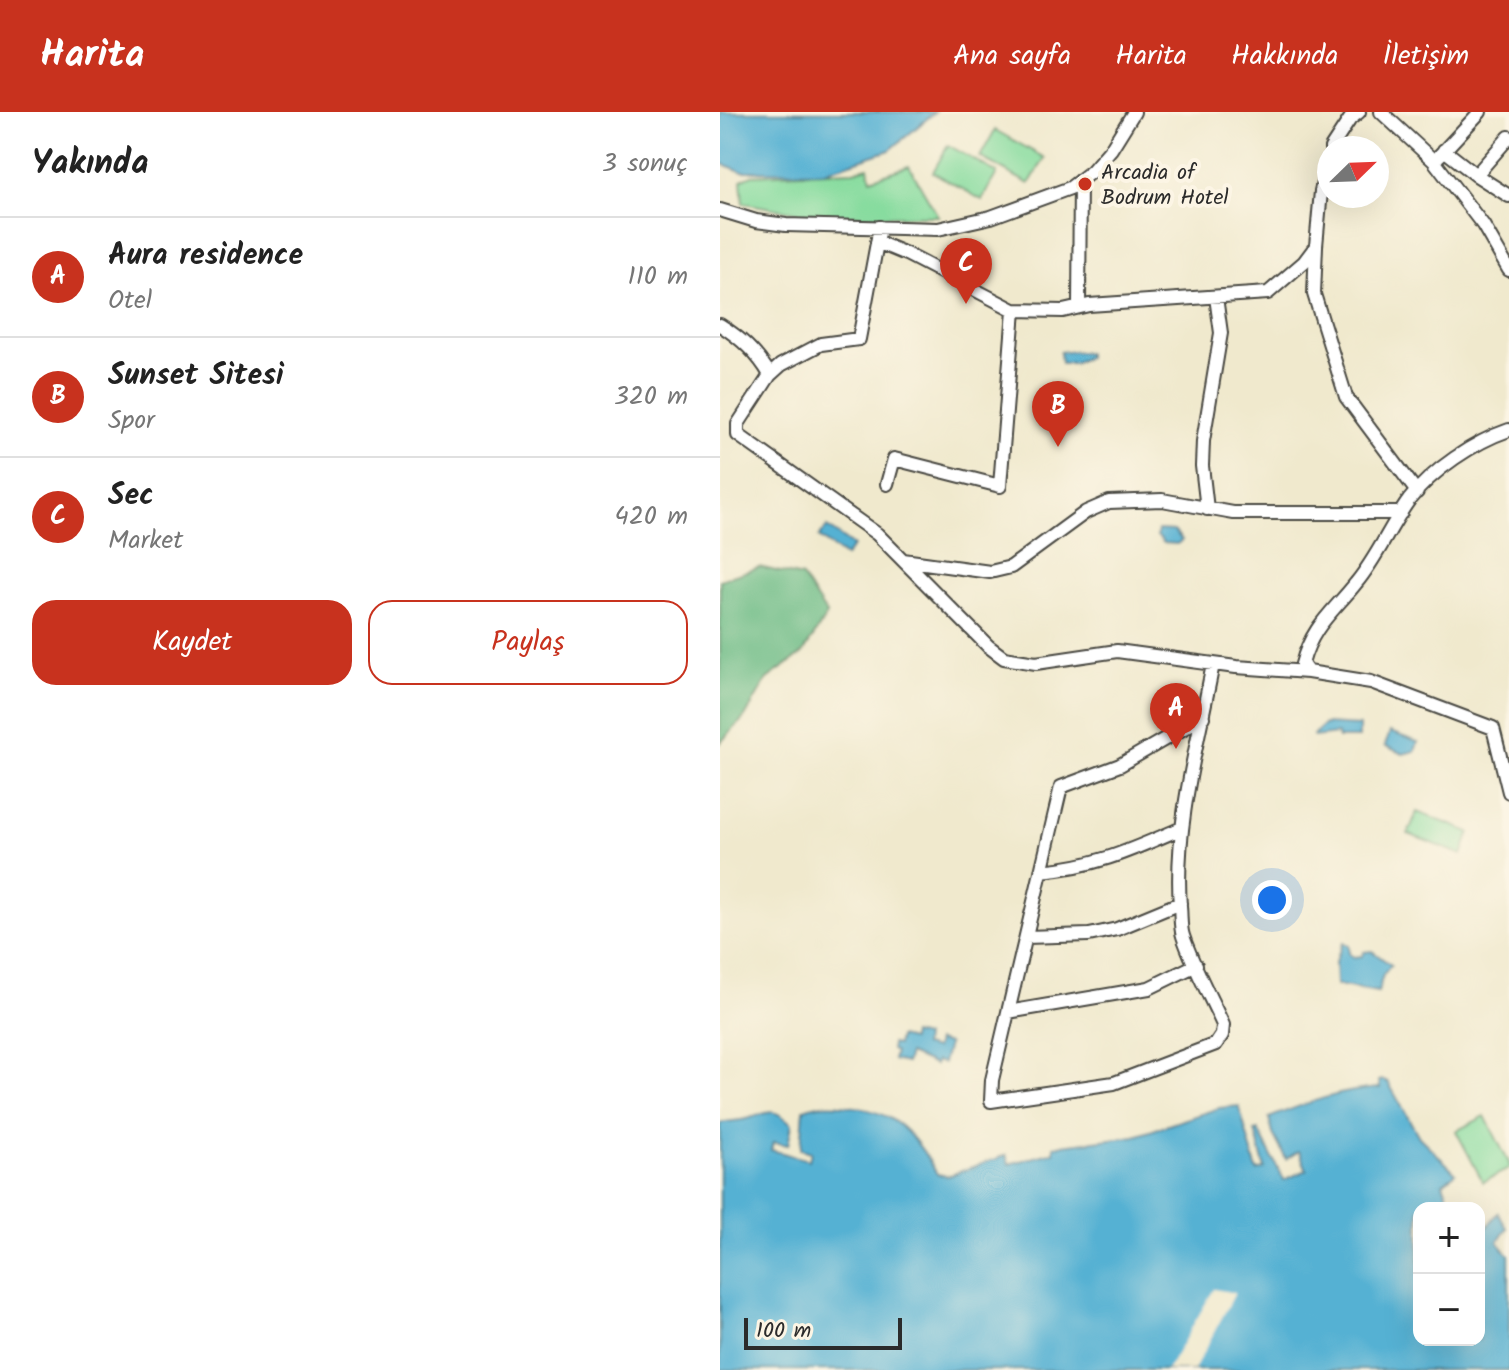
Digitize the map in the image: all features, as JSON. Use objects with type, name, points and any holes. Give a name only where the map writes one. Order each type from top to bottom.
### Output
[{"type":"street","points":[[720,210],[756,221],[786,225],[938,229],[991,217],[1070,188],[1092,171],[1111,149],[1134,112]]},
{"type":"street","points":[[1339,136],[1359,112]]},
{"type":"street","points":[[1381,112],[1434,161],[1483,225],[1509,270]]},
{"type":"street","points":[[1434,161],[1480,112]]},
{"type":"street","points":[[1476,175],[1508,139]]},
{"type":"street","points":[[1444,150],[1509,196]]},
{"type":"street","points":[[1079,307],[1080,180]]},
{"type":"street","points":[[1319,208],[1314,294],[1346,397],[1417,492]]},
{"type":"street","points":[[880,227],[859,339],[821,344],[781,365],[770,375],[738,424],[738,435],[877,534],[988,646],[1004,658],[1036,663],[1117,651],[1371,682],[1509,734]]},
{"type":"street","points":[[877,242],[1014,310],[1063,311],[1079,307],[1268,293],[1304,262],[1316,246]]},
{"type":"street","points":[[1207,509],[1202,466],[1203,441],[1221,333],[1216,297]]},
{"type":"street","points":[[887,484],[894,459],[1000,486],[1014,310]]},
{"type":"street","points":[[720,325],[734,333],[761,359],[770,375]]},
{"type":"street","points":[[1308,672],[1302,664],[1307,645],[1318,625],[1357,582],[1417,492],[1458,454],[1509,430]]},
{"type":"street","points":[[903,560],[990,572],[1011,567],[1086,512],[1109,502],[1162,500],[1233,513],[1401,513]]},
{"type":"street","points":[[1203,717],[1120,765],[1061,787],[992,1080],[991,1101],[1114,1083],[1216,1044],[1222,1035],[1223,1025],[1183,935],[1180,903],[1182,828],[1203,717],[1213,664]]},
{"type":"street","points":[[1493,728],[1509,792]]},
{"type":"street","points":[[1041,871],[1077,868],[1106,860],[1182,828]]},
{"type":"street","points":[[1026,937],[1103,932],[1180,903]]},
{"type":"street","points":[[1008,1012],[1149,988],[1196,965]]},
{"type":"green space","points":[[995,130],[1045,158],[1029,184],[980,157]]},
{"type":"green space","points":[[948,145],[997,173],[982,200],[933,172]]},
{"type":"green space","points":[[909,166],[938,216],[817,216],[743,203],[741,180],[752,175],[854,171],[868,167],[871,179]]},
{"type":"green space","points":[[759,567],[802,577],[827,615],[803,653],[767,679],[745,717],[720,743],[720,580]]},
{"type":"green space","points":[[1417,812],[1470,832],[1462,855],[1408,834]]},
{"type":"green space","points":[[1485,1116],[1509,1163],[1509,1169],[1483,1182],[1456,1131]]},
{"type":"water","points":[[720,112],[935,112],[890,150],[823,172],[741,171],[720,163]]},
{"type":"water","points":[[1060,352],[1087,353],[1087,357],[1074,363],[1061,363]]},
{"type":"water","points":[[827,527],[853,546],[845,557],[819,537]]},
{"type":"water","points":[[1158,530],[1174,531],[1182,540],[1177,544],[1164,543],[1157,536]]},
{"type":"water","points":[[1325,724],[1359,726],[1359,738],[1338,738],[1337,734],[1314,737]]},
{"type":"water","points":[[1390,732],[1418,742],[1415,751],[1403,754],[1385,746]]},
{"type":"water","points":[[1343,943],[1349,945],[1349,954],[1354,957],[1372,951],[1391,965],[1383,975],[1378,992],[1336,985],[1335,962]]},
{"type":"water","points":[[912,1034],[924,1037],[923,1046],[935,1049],[937,1041],[948,1044],[943,1063],[936,1061],[935,1065],[909,1054],[906,1063],[893,1060],[895,1052],[891,1050],[892,1044],[897,1045],[899,1037],[911,1040]]},
{"type":"water","points":[[1379,1081],[1388,1082],[1419,1137],[1456,1173],[1443,1183],[1450,1202],[1413,1202],[1413,1346],[1485,1346],[1485,1230],[1498,1213],[1507,1228],[1498,1242],[1509,1255],[1509,1370],[720,1370],[720,1123],[770,1112],[779,1114],[792,1124],[788,1145],[773,1142],[771,1150],[809,1160],[811,1152],[801,1149],[804,1109],[824,1105],[859,1108],[896,1123],[916,1143],[937,1174],[948,1176],[1006,1155],[1009,1164],[1054,1152],[1054,1146],[1135,1136],[1219,1108],[1239,1106],[1257,1171],[1265,1169],[1255,1131],[1258,1130],[1284,1180],[1307,1170],[1299,1151],[1286,1159],[1273,1134],[1269,1118],[1324,1098],[1380,1088]]},
{"type":"pier","points":[[1214,1289],[1235,1293],[1194,1370],[1167,1370]]},
{"type":"place","name":"Arcadia of Bodrum Hotel","points":[[1085,184]]},
{"type":"place","name":"Sec","points":[[966,304]]},
{"type":"place","name":"Sunset Sitesi","points":[[1058,447]]},
{"type":"place","name":"Aura residence","points":[[1176,749]]}]
